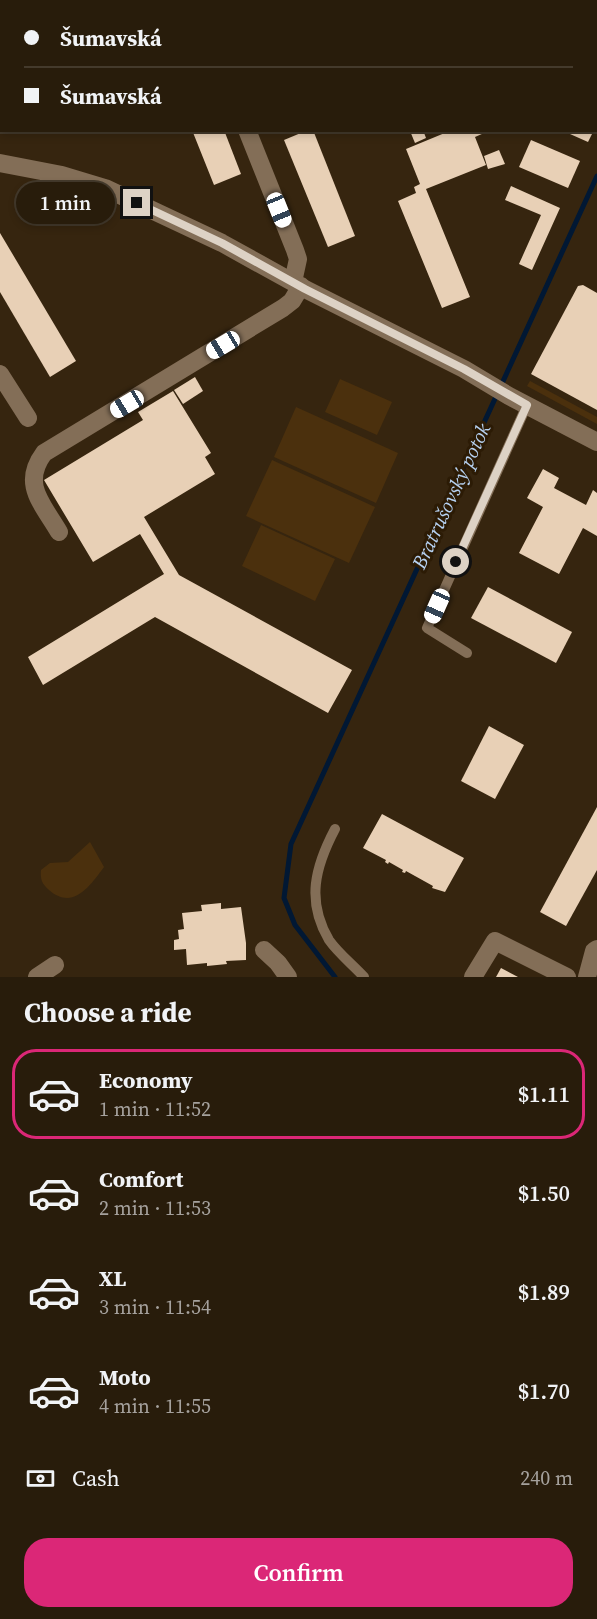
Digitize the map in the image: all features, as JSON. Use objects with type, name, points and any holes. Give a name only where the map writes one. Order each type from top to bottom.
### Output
[{"type":"street","points":[[59,532],[33,488],[34,470],[44,453],[292,301],[297,284],[298,259],[249,132]]},
{"type":"street","points":[[0,163],[62,175],[105,188],[222,243],[464,369],[509,396],[597,442]]},
{"type":"street","points":[[0,374],[28,418]]},
{"type":"street","points":[[473,977],[495,941],[567,977]]},
{"type":"street","points":[[587,977],[594,951],[597,949]]},
{"type":"street","points":[[264,950],[278,963],[288,977]]},
{"type":"street","points":[[37,977],[55,965]]},
{"type":"street","points":[[593,977],[597,973]]},
{"type":"lane","points":[[467,653],[427,628],[527,405]]},
{"type":"lane","points":[[334,829],[318,868],[314,888],[317,909],[330,942],[364,977]]},
{"type":"shaded area","points":[[340,379],[392,402],[377,435],[325,412]]},
{"type":"shaded area","points":[[530,381],[597,417],[597,424],[527,386]]},
{"type":"shaded area","points":[[296,407],[398,453],[376,503],[274,457]]},
{"type":"shaded area","points":[[272,460],[375,507],[349,563],[246,516]]},
{"type":"shaded area","points":[[261,525],[335,559],[315,601],[242,566]]},
{"type":"shaded area","points":[[90,842],[104,867],[93,882],[73,897],[58,896],[49,890],[42,881],[41,870],[50,863],[68,862]]},
{"type":"building","points":[[193,132],[225,132],[241,174],[214,185]]},
{"type":"building","points":[[303,132],[314,132],[355,236],[328,247],[284,140]]},
{"type":"building","points":[[410,132],[424,132],[426,138],[415,143]]},
{"type":"building","points":[[447,132],[486,132],[475,137],[486,165],[426,189],[470,297],[442,308],[398,201],[416,193],[414,187],[420,184],[406,149]]},
{"type":"building","points":[[566,132],[593,132],[588,142]]},
{"type":"building","points":[[531,140],[580,161],[568,188],[519,167]]},
{"type":"building","points":[[499,150],[505,164],[488,169],[484,156]]},
{"type":"building","points":[[511,186],[560,208],[532,270],[519,264],[541,215],[505,200]]},
{"type":"building","points":[[0,233],[76,361],[50,377],[0,292]]},
{"type":"building","points":[[583,285],[597,293],[597,410],[531,374],[578,286]]},
{"type":"building","points":[[195,377],[203,391],[183,404],[174,390]]},
{"type":"building","points":[[173,391],[211,453],[205,457],[215,474],[144,517],[179,575],[352,670],[328,713],[155,617],[43,685],[28,657],[164,574],[140,534],[93,562],[44,480],[143,420],[138,412]]},
{"type":"building","points":[[543,469],[559,478],[554,488],[586,505],[593,490],[597,493],[597,536],[583,528],[559,574],[519,553],[543,507],[527,498]]},
{"type":"building","points":[[488,587],[572,632],[556,663],[471,618]]},
{"type":"building","points":[[489,726],[524,745],[495,799],[461,781]]},
{"type":"building","points":[[597,807],[597,870],[566,926],[540,912]]},
{"type":"building","points":[[382,814],[464,858],[445,892],[432,888],[433,886],[406,871],[402,872],[403,870],[389,862],[388,864],[386,860],[363,848]]},
{"type":"building","points":[[221,903],[221,909],[241,907],[246,960],[226,961],[227,964],[207,966],[207,963],[187,965],[186,949],[174,950],[174,940],[179,939],[178,930],[184,929],[182,913],[202,911],[201,905]]},
{"type":"building","points":[[501,968],[518,977],[496,977]]},
{"type":"waterway","name":"Bratrušovský potok","points":[[335,977],[295,925],[284,898],[291,844],[597,176]]},
{"type":"route","points":[[137,203],[222,243],[305,289],[464,369],[527,405],[456,562]]}]
